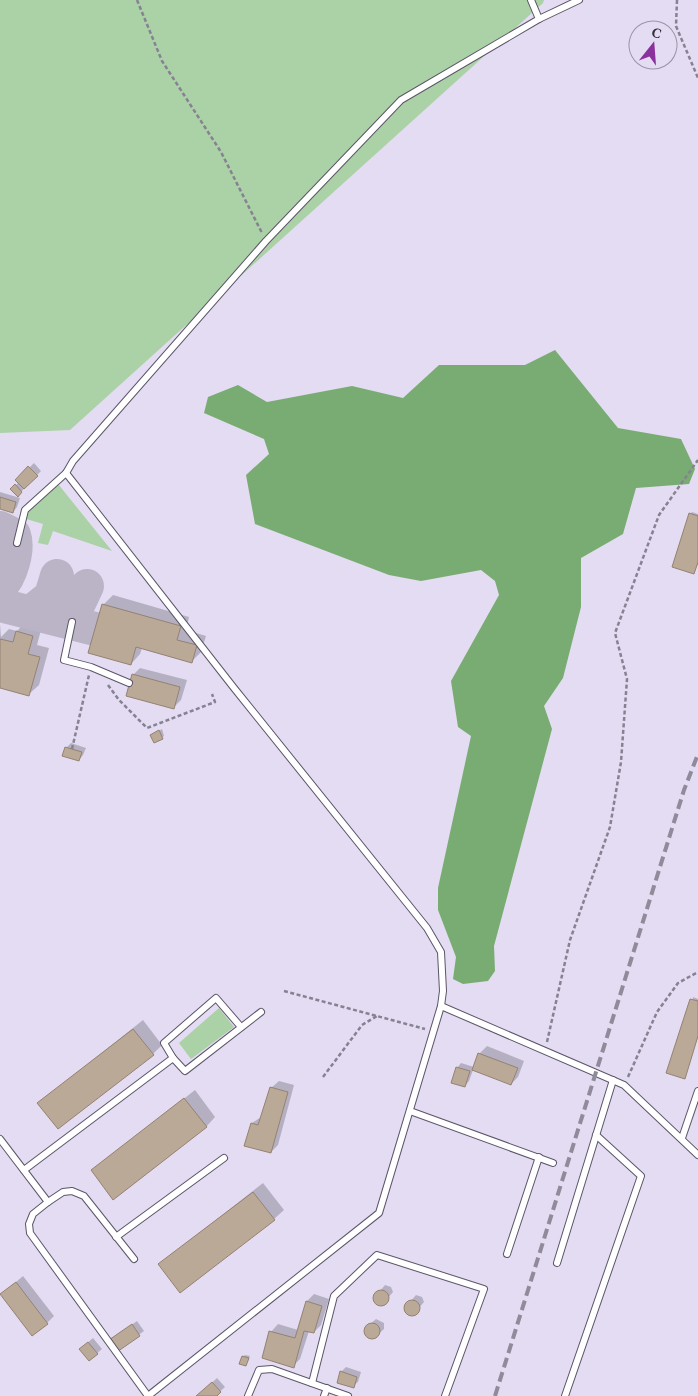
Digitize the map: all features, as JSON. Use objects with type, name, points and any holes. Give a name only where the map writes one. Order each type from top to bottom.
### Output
[{"type":"lane","points":[[531,0],[539,19]]},
{"type":"lane","points":[[17,543],[25,510],[66,473],[73,461],[266,241],[400,100],[539,19],[579,0]]},
{"type":"lane","points":[[66,473],[234,688],[427,928],[441,952],[443,991],[441,1006],[379,1213],[148,1396],[30,1233],[29,1224],[33,1214],[48,1202],[63,1192],[72,1191],[84,1196],[134,1259]]},
{"type":"lane","points":[[72,622],[64,660],[91,667],[98,672],[129,683]]},
{"type":"lane","points":[[242,1027],[216,998],[164,1042],[173,1058],[184,1071],[262,1012]]},
{"type":"lane","points":[[441,1006],[624,1085],[698,1155]]},
{"type":"lane","points":[[24,1170],[173,1058]]},
{"type":"lane","points":[[557,1263],[613,1080]]},
{"type":"lane","points":[[682,1138],[698,1091]]},
{"type":"lane","points":[[410,1111],[553,1163]]},
{"type":"lane","points":[[565,1396],[641,1176],[596,1136]]},
{"type":"lane","points":[[0,1139],[48,1202]]},
{"type":"lane","points":[[507,1254],[539,1157]]},
{"type":"lane","points":[[116,1237],[224,1158]]},
{"type":"lane","points":[[312,1383],[334,1296],[377,1254],[484,1289],[445,1396]]},
{"type":"lane","points":[[248,1396],[259,1370],[272,1369],[348,1396]]},
{"type":"lane","points":[[324,1396],[327,1388]]},
{"type":"path","points":[[137,0],[162,61],[221,152],[266,241]]},
{"type":"path","points":[[676,0],[676,26],[698,78]]},
{"type":"path","points":[[545,1051],[570,940],[610,827],[622,762],[627,680],[615,633],[659,515],[698,460]]},
{"type":"path","points":[[72,749],[91,667]]},
{"type":"path","points":[[98,672],[119,700],[147,728],[215,702],[212,694]]},
{"type":"path","points":[[624,1085],[657,1012],[678,983],[698,972]]},
{"type":"path","points":[[284,991],[433,1032]]},
{"type":"path","points":[[323,1076],[362,1025],[377,1016]]},
{"type":"green space","points":[[0,0],[544,0],[543,3],[70,430],[0,433]]},
{"type":"green space","points":[[555,350],[618,428],[681,439],[695,469],[689,484],[636,488],[623,534],[581,558],[581,607],[563,678],[544,706],[552,729],[494,946],[495,971],[488,981],[463,984],[453,979],[456,957],[438,910],[438,888],[471,736],[458,727],[451,681],[499,595],[495,581],[481,570],[421,581],[389,575],[255,524],[246,475],[269,454],[264,439],[204,413],[208,397],[238,385],[267,402],[352,386],[403,398],[439,365],[525,365]]},
{"type":"green space","points":[[54,479],[112,551],[53,531],[48,545],[38,543],[43,524],[23,518],[26,506]]},
{"type":"green space","points":[[219,1008],[234,1027],[191,1059],[179,1043]]},
{"type":"building","points":[[28,466],[38,476],[24,489],[15,480]]},
{"type":"building","points":[[15,484],[22,492],[18,497],[10,489]]},
{"type":"building","points":[[0,497],[16,502],[13,513],[0,509]]},
{"type":"building","points":[[689,513],[698,516],[698,562],[694,574],[672,567]]},
{"type":"building","points":[[102,604],[181,626],[177,640],[197,645],[192,663],[136,647],[131,665],[88,653]]},
{"type":"building","points":[[16,631],[33,636],[28,654],[40,657],[29,696],[0,688],[0,639],[13,642]]},
{"type":"building","points":[[132,674],[180,687],[174,709],[126,696]]},
{"type":"building","points":[[159,730],[163,739],[154,743],[150,735]]},
{"type":"building","points":[[65,747],[82,752],[79,761],[62,756]]},
{"type":"building","points":[[690,999],[698,1001],[698,1036],[685,1079],[666,1073]]},
{"type":"building","points":[[133,1029],[154,1055],[58,1129],[37,1103]]},
{"type":"building","points":[[478,1053],[518,1068],[511,1085],[472,1070]]},
{"type":"building","points":[[456,1067],[470,1071],[465,1087],[451,1083]]},
{"type":"building","points":[[270,1087],[288,1092],[271,1153],[244,1146],[251,1123],[258,1125]]},
{"type":"building","points":[[184,1098],[207,1127],[113,1200],[91,1170]]},
{"type":"building","points":[[253,1192],[275,1220],[180,1293],[158,1264]]},
{"type":"building","points":[[16,1282],[48,1324],[32,1336],[0,1294]]},
{"type":"building","points":[[378,1290],[384,1290],[389,1295],[387,1304],[378,1306],[373,1301],[373,1295]]},
{"type":"building","points":[[409,1300],[415,1300],[420,1305],[418,1314],[409,1316],[404,1311],[404,1305]]},
{"type":"building","points":[[306,1301],[322,1306],[314,1333],[304,1331],[294,1368],[262,1358],[269,1331],[295,1338]]},
{"type":"building","points":[[369,1323],[375,1323],[380,1328],[378,1337],[369,1339],[364,1334],[364,1328]]},
{"type":"building","points":[[132,1324],[140,1336],[114,1354],[106,1342]]},
{"type":"building","points":[[88,1342],[98,1354],[89,1361],[79,1349]]},
{"type":"building","points":[[242,1356],[249,1358],[246,1366],[239,1364]]},
{"type":"building","points":[[340,1371],[357,1377],[354,1388],[337,1383]]},
{"type":"building","points":[[212,1382],[221,1392],[217,1396],[196,1396]]},
{"type":"taxiway","points":[[0,528],[14,535],[15,541],[15,555],[11,570],[0,587]]},
{"type":"taxiway","points":[[31,612],[51,596],[57,576]]},
{"type":"taxiway","points":[[59,619],[79,603],[87,586]]},
{"type":"taxiway","points":[[0,605],[95,629]]},
{"type":"railway","points":[[495,1396],[684,790],[698,754]]}]
